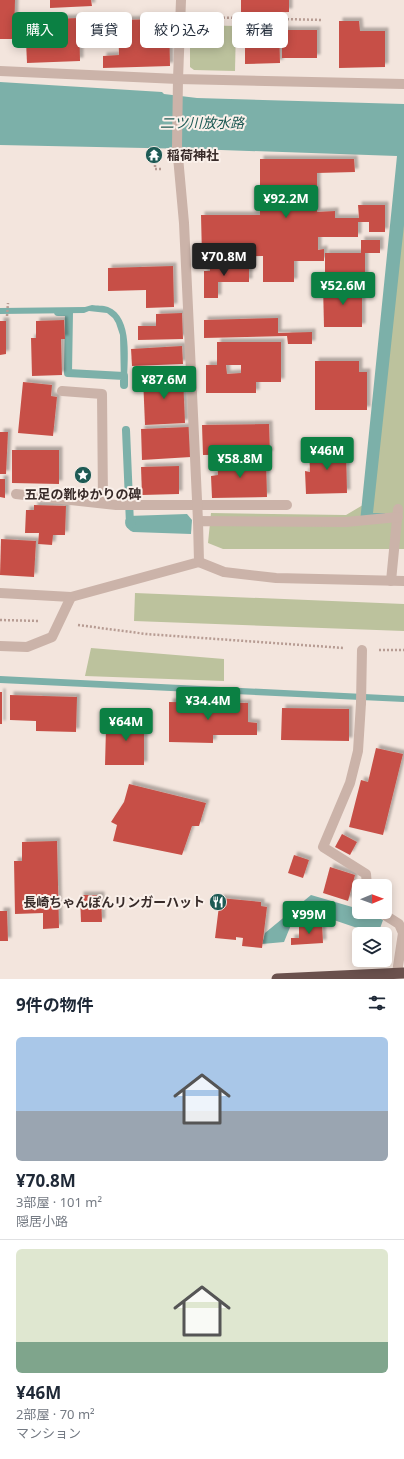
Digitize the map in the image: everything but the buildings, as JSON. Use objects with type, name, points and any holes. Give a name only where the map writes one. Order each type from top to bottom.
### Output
[{"type":"highway","points":[[277,979],[401,973]]},
{"type":"street","points":[[180,12],[181,0]]},
{"type":"street","points":[[179,48],[177,146],[184,223],[200,562]]},
{"type":"street","points":[[0,71],[178,80],[404,84]]},
{"type":"street","points":[[62,391],[102,394],[103,503]]},
{"type":"street","points":[[16,494],[116,505],[287,505]]},
{"type":"street","points":[[198,521],[346,522],[398,513],[391,580]]},
{"type":"street","points":[[0,593],[71,597],[200,562],[224,572],[276,578],[404,581]]},
{"type":"street","points":[[0,646],[27,647],[52,637],[71,597]]},
{"type":"street","points":[[362,650],[358,751],[350,783],[323,847],[366,874],[366,879]]},
{"type":"street","points":[[391,919],[399,924],[403,933],[401,973]]},
{"type":"path","points":[[224,18],[323,20]]},
{"type":"path","points":[[7,316],[8,303]]},
{"type":"path","points":[[0,620],[59,622],[146,634],[362,650],[404,650]]},
{"type":"green space","points":[[224,26],[232,26],[232,48],[236,48],[235,71],[194,70],[190,67],[190,48],[224,48]]},
{"type":"green space","points":[[404,199],[404,549],[223,549],[208,543],[211,513],[346,515],[368,502]]},
{"type":"green space","points":[[135,593],[404,604],[404,631],[134,621]]},
{"type":"green space","points":[[91,648],[224,659],[224,681],[85,676]]},
{"type":"water","name":"二ツ川放水路","points":[[0,82],[162,92],[164,94],[197,98],[404,104],[404,225],[373,513],[385,513],[384,523],[360,522],[397,156],[193,149],[0,145]]},
{"type":"water","points":[[92,305],[108,307],[116,312],[122,320],[128,353],[127,385],[121,384],[120,335],[116,323],[107,313],[89,311],[84,313],[0,314],[0,308],[85,307]]},
{"type":"water","points":[[187,514],[192,520],[191,534],[133,532],[128,529],[125,523],[128,516]]},
{"type":"water","points":[[0,676],[404,696],[404,702],[0,683]]},
{"type":"water","points":[[311,895],[352,907],[352,919],[383,920],[380,927],[354,927],[322,916],[305,917],[293,920],[284,942],[262,944],[265,933]]},
{"type":"waterway","points":[[58,312],[69,312],[68,373],[124,376],[124,385]]},
{"type":"waterway","points":[[126,430],[130,524],[132,524]]},
{"type":"place","name":"稲荷神社","points":[[154,155]]},
{"type":"place","name":"五足の靴ゆかりの碑","points":[[83,475]]},
{"type":"place","name":"長崎ちゃんぽんリンガーハット","points":[[218,902]]}]
